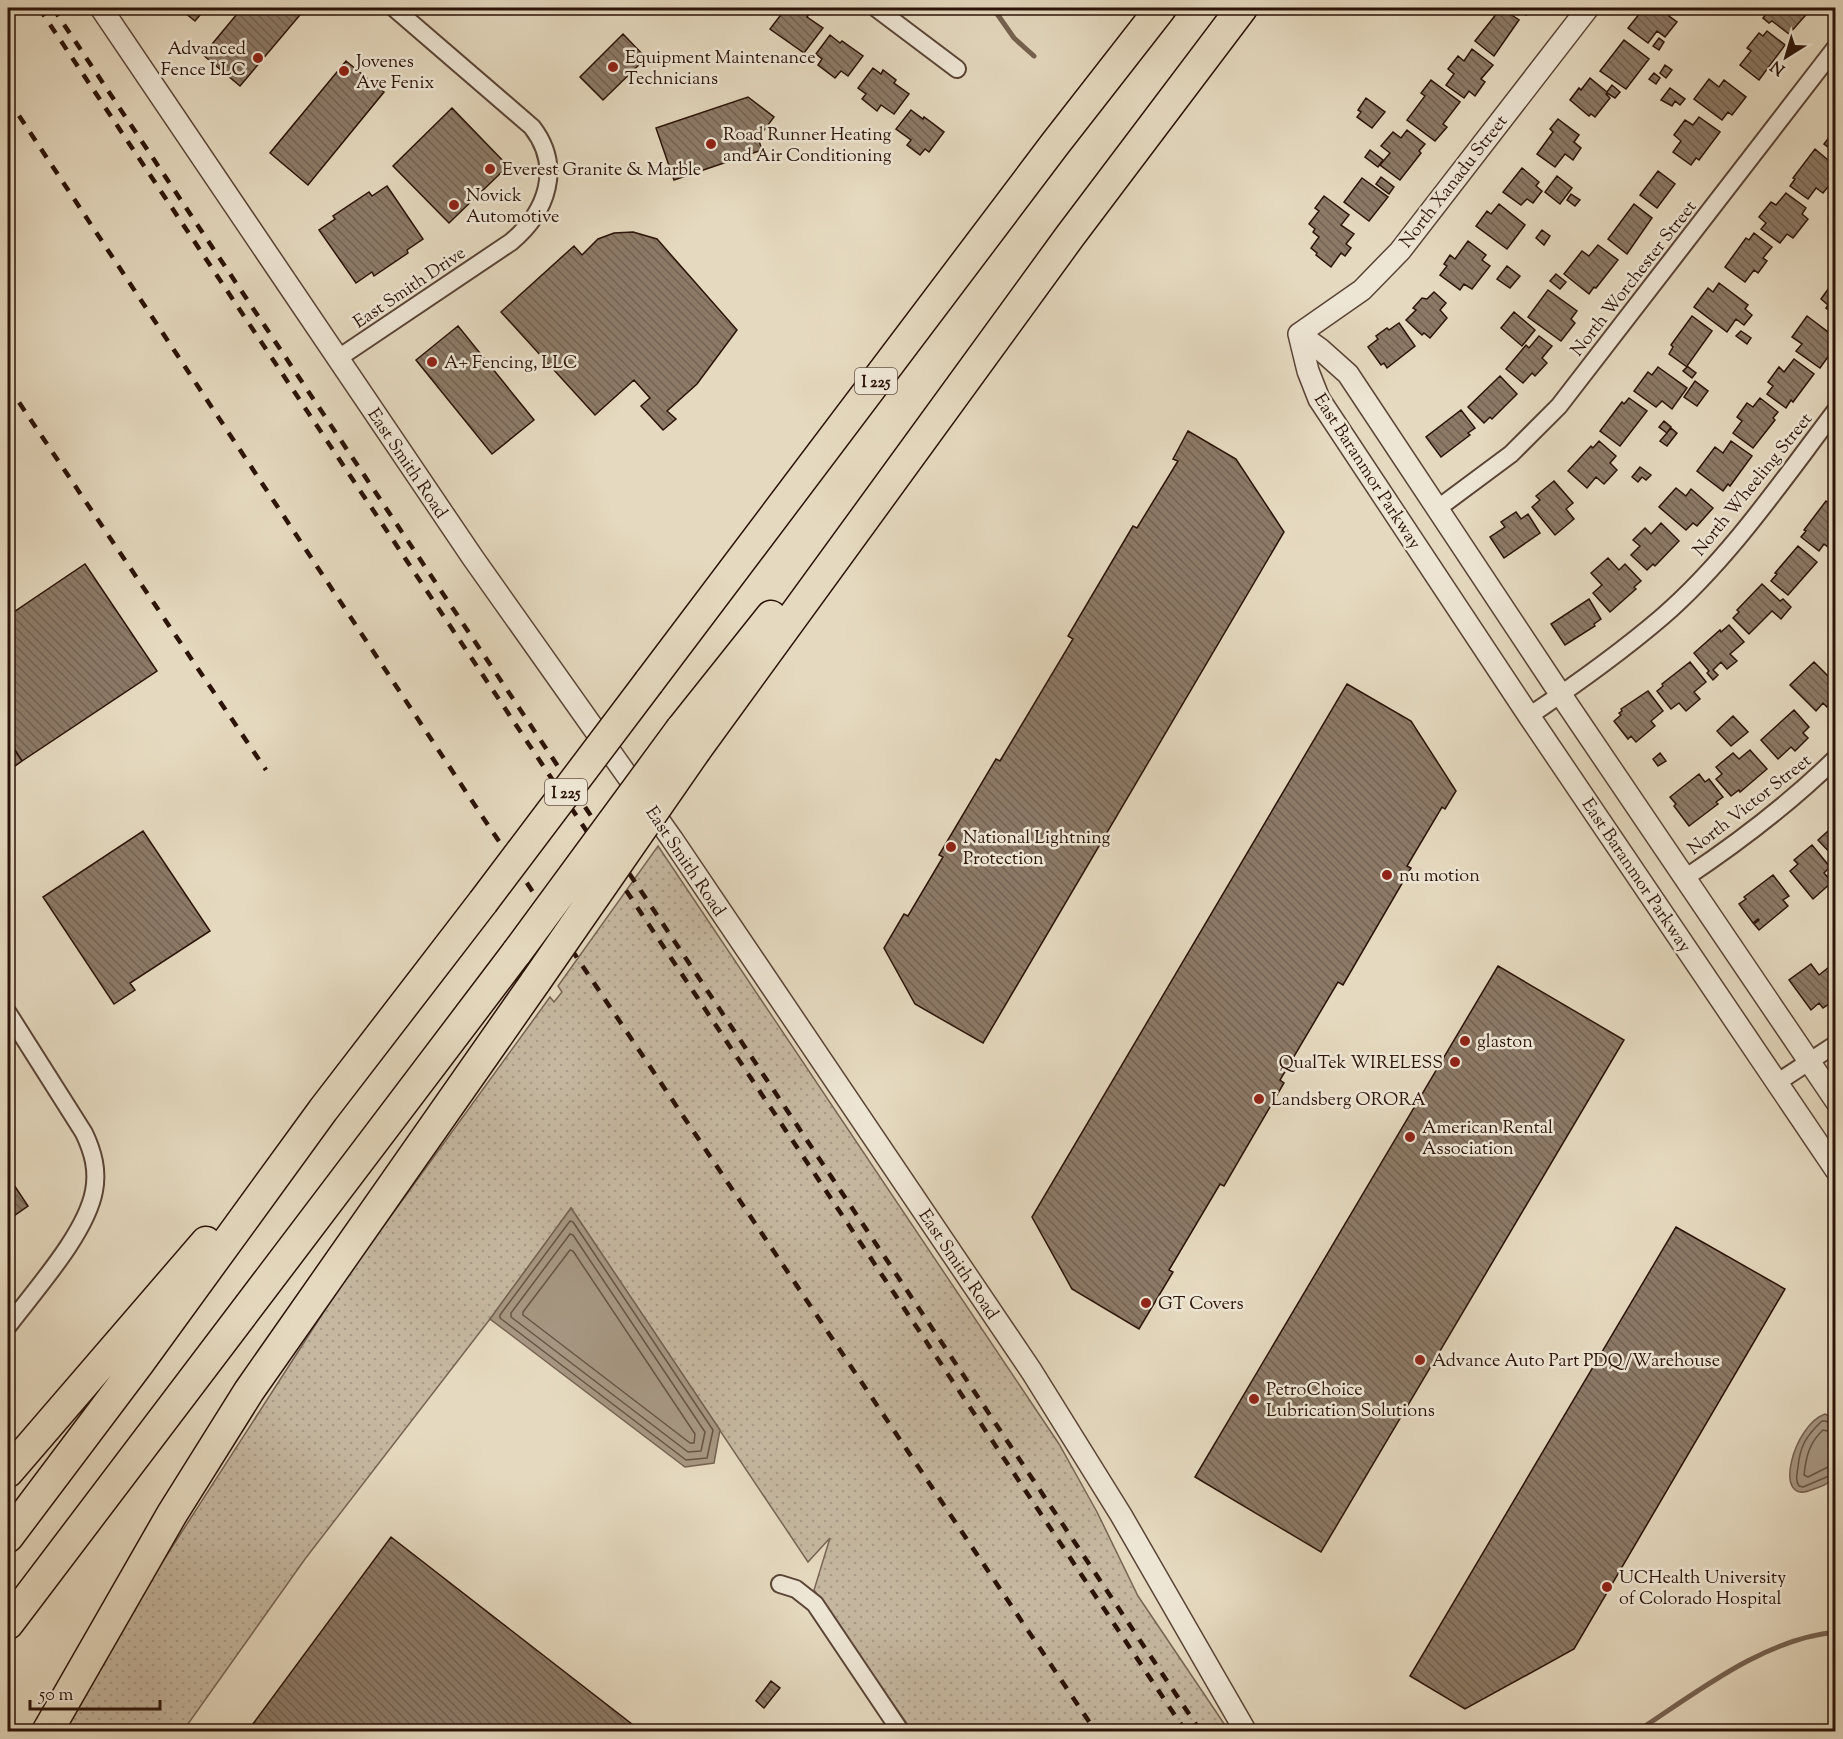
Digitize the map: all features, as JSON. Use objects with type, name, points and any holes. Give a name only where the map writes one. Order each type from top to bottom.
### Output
[{"type":"highway","name":"I 225","points":[[323,1110],[483,902],[1034,172],[1161,8]]},
{"type":"highway","points":[[8,1624],[517,952],[689,740],[1242,8]]},
{"type":"highway","points":[[47,1731],[172,1514],[249,1391],[536,981],[689,740]]},
{"type":"highway","points":[[8,1472],[145,1311],[323,1110]]},
{"type":"highway","points":[[8,1538],[323,1110]]},
{"type":"street","name":"East Smith Road","points":[[101,8],[473,558],[672,839],[1032,1372],[1121,1515],[1246,1731]]},
{"type":"street","name":"East Smith Drive","points":[[338,359],[511,242],[530,224],[548,187],[549,175],[545,149],[532,127],[394,8]]},
{"type":"street","points":[[876,8],[957,69]]},
{"type":"street","name":"North Xanadu Street","points":[[1299,334],[1362,290],[1400,251],[1588,8]]},
{"type":"street","name":"North Worchester Street","points":[[1437,509],[1511,454],[1559,406],[1836,47]]},
{"type":"street","name":"East Baranmor Parkway","points":[[1299,334],[1348,374],[1561,695],[1836,1101]]},
{"type":"street","name":"East Baranmor Parkway","points":[[1299,334],[1308,371],[1319,399],[1529,716],[1836,1170]]},
{"type":"street","name":"North Wheeling Street","points":[[1529,716],[1594,671],[1680,599],[1751,521],[1836,410]]},
{"type":"street","name":"North Victor Street","points":[[1685,878],[1748,834],[1806,787],[1836,758]]},
{"type":"street","points":[[8,1013],[84,1133],[93,1154],[96,1179],[91,1203],[80,1225],[60,1257],[8,1326]]},
{"type":"street","points":[[1778,1082],[1836,1044]]},
{"type":"street","points":[[780,1584],[796,1588],[815,1604],[902,1731]]},
{"type":"shaded area","points":[[658,846],[1059,1444],[1097,1512],[1138,1596],[1229,1731],[912,1731],[814,1590],[830,1538],[808,1562],[571,1208],[490,1319],[305,1559],[183,1731],[63,1732],[145,1589],[343,1282],[550,997],[554,1002],[562,992],[558,986]]},
{"type":"water","points":[[571,1208],[720,1430],[714,1463],[685,1467],[490,1319]]},
{"type":"water","points":[[1825,1414],[1831,1417],[1835,1424],[1835,1477],[1821,1486],[1799,1492],[1792,1486],[1790,1476],[1791,1462],[1796,1447],[1814,1421]]},
{"type":"building","points":[[179,8],[206,8],[195,21]]},
{"type":"building","points":[[242,8],[305,9],[240,86],[203,55]]},
{"type":"building","points":[[786,8],[807,8],[811,11],[807,17],[823,28],[804,53],[770,29]]},
{"type":"building","points":[[1501,8],[1519,20],[1494,56],[1475,41]]},
{"type":"building","points":[[1516,8],[1543,8],[1538,14],[1531,9],[1526,15]]},
{"type":"building","points":[[1644,8],[1675,8],[1669,16],[1677,22],[1665,37],[1657,31],[1648,43],[1628,28]]},
{"type":"building","points":[[1770,8],[1812,8],[1789,34],[1772,21],[1769,23],[1763,18]]},
{"type":"building","points":[[1767,31],[1785,45],[1759,80],[1740,65],[1751,51],[1747,48],[1759,33],[1763,36]]},
{"type":"building","name":"Equipment Maintenance Technicians","points":[[623,34],[646,58],[603,100],[580,77]]},
{"type":"building","points":[[830,35],[863,56],[848,76],[841,71],[835,78],[818,65],[822,59],[816,54]]},
{"type":"building","points":[[1659,38],[1664,42],[1659,50],[1653,46]]},
{"type":"building","points":[[1624,40],[1649,59],[1626,89],[1600,71]]},
{"type":"building","points":[[1472,49],[1493,65],[1481,79],[1485,82],[1475,96],[1469,91],[1464,98],[1446,85],[1454,74],[1448,69],[1458,56],[1464,61]]},
{"type":"building","points":[[346,61],[384,92],[308,185],[270,153]]},
{"type":"building","points":[[1665,65],[1672,70],[1666,78],[1660,73]]},
{"type":"building","points":[[873,68],[881,74],[883,70],[896,80],[894,83],[909,94],[894,114],[881,105],[877,111],[862,99],[866,94],[858,88]]},
{"type":"building","points":[[1654,73],[1660,78],[1656,84],[1649,79]]},
{"type":"building","points":[[1590,78],[1607,92],[1612,85],[1620,92],[1615,98],[1606,94],[1610,98],[1595,117],[1591,114],[1589,116],[1570,100]]},
{"type":"building","points":[[1709,79],[1719,87],[1724,80],[1746,97],[1732,115],[1728,112],[1722,120],[1694,99]]},
{"type":"building","points":[[1431,80],[1460,102],[1443,124],[1447,127],[1435,141],[1407,120],[1425,96],[1421,93]]},
{"type":"building","points":[[1670,88],[1685,99],[1680,105],[1675,101],[1672,106],[1661,100]]},
{"type":"building","name":"Road Runner Heating and Air Conditioning","points":[[748,97],[774,117],[758,138],[762,150],[674,180],[656,128]]},
{"type":"building","points":[[1366,98],[1385,112],[1372,128],[1357,117],[1361,112],[1358,110]]},
{"type":"building","points":[[452,108],[508,166],[449,223],[393,166]]},
{"type":"building","points":[[911,110],[944,132],[929,152],[925,149],[920,155],[907,145],[911,140],[896,129]]},
{"type":"building","points":[[1699,117],[1720,132],[1699,160],[1696,158],[1691,165],[1673,152],[1681,141],[1674,135],[1685,120],[1693,125]]},
{"type":"building","points":[[1558,119],[1579,135],[1574,142],[1581,148],[1573,160],[1565,154],[1555,167],[1537,154],[1553,132],[1550,129]]},
{"type":"building","points":[[1836,128],[1836,153],[1824,144]]},
{"type":"building","points":[[1407,130],[1425,144],[1419,151],[1421,153],[1400,180],[1380,165],[1390,153],[1381,146],[1393,132],[1401,138]]},
{"type":"building","points":[[1815,149],[1834,165],[1828,173],[1835,178],[1823,193],[1816,188],[1808,199],[1790,186],[1795,179],[1793,178]]},
{"type":"building","points":[[1370,150],[1383,160],[1378,167],[1365,157]]},
{"type":"building","points":[[1522,168],[1539,182],[1536,186],[1542,191],[1533,203],[1527,199],[1521,205],[1503,192]]},
{"type":"building","points":[[1658,171],[1675,184],[1657,208],[1640,195]]},
{"type":"building","points":[[1557,176],[1572,188],[1560,204],[1545,192]]},
{"type":"building","points":[[1381,177],[1394,187],[1389,194],[1376,184]]},
{"type":"building","points":[[1362,178],[1388,197],[1369,221],[1344,202]]},
{"type":"building","points":[[387,186],[423,239],[407,250],[408,253],[374,276],[372,272],[356,283],[319,230],[335,219],[333,216],[369,192],[372,196]]},
{"type":"building","points":[[1786,193],[1806,208],[1802,214],[1808,219],[1793,238],[1787,234],[1780,243],[1761,229],[1766,223],[1759,217],[1771,202],[1776,205]]},
{"type":"building","points":[[1571,194],[1580,200],[1575,206],[1567,200]]},
{"type":"building","points":[[1324,196],[1349,215],[1341,225],[1354,234],[1346,244],[1351,248],[1345,256],[1341,253],[1331,267],[1311,248],[1319,237],[1309,224],[1319,211],[1315,208]]},
{"type":"building","points":[[1499,204],[1525,225],[1507,249],[1476,226],[1487,211],[1491,214]]},
{"type":"building","points":[[1634,204],[1652,218],[1627,254],[1608,239]]},
{"type":"building","points":[[1542,230],[1550,236],[1544,245],[1536,238]]},
{"type":"building","points":[[633,232],[657,239],[737,330],[697,384],[667,411],[676,419],[663,430],[641,406],[650,398],[634,380],[595,415],[501,312],[574,246],[582,255],[598,239],[614,233]]},
{"type":"building","points":[[1754,233],[1772,247],[1763,258],[1767,261],[1758,273],[1754,270],[1745,282],[1725,267],[1746,238],[1749,240]]},
{"type":"building","points":[[1468,241],[1486,255],[1482,260],[1490,266],[1472,289],[1464,284],[1460,290],[1440,275],[1447,266],[1444,264],[1450,255],[1455,259]]},
{"type":"building","points":[[1598,245],[1618,260],[1589,294],[1564,274],[1582,251],[1589,256]]},
{"type":"building","points":[[1507,266],[1520,276],[1510,288],[1497,279]]},
{"type":"building","points":[[1556,274],[1566,282],[1560,289],[1550,281]]},
{"type":"building","points":[[1834,281],[1836,282],[1836,316],[1826,308],[1828,305],[1821,299]]},
{"type":"building","points":[[1719,283],[1748,305],[1745,309],[1752,315],[1744,325],[1736,319],[1727,332],[1694,307],[1708,288],[1713,292]]},
{"type":"building","points":[[1548,290],[1577,311],[1571,319],[1575,323],[1561,341],[1528,317]]},
{"type":"building","points":[[1434,292],[1446,303],[1440,310],[1447,318],[1430,338],[1424,333],[1422,335],[1406,320],[1416,310],[1413,308],[1422,298],[1427,299]]},
{"type":"building","points":[[1514,312],[1535,330],[1522,346],[1501,328]]},
{"type":"building","points":[[1692,316],[1712,331],[1687,366],[1696,373],[1692,378],[1683,371],[1687,367],[1669,354],[1673,347],[1671,345]]},
{"type":"building","points":[[1807,316],[1836,338],[1829,347],[1833,350],[1820,368],[1796,351],[1802,344],[1792,337]]},
{"type":"building","points":[[1399,323],[1415,346],[1387,368],[1384,363],[1381,365],[1368,347],[1378,339],[1376,336]]},
{"type":"building","points":[[458,326],[534,420],[492,454],[416,360]]},
{"type":"building","points":[[1741,331],[1751,338],[1747,344],[1736,336]]},
{"type":"building","points":[[1539,336],[1552,346],[1542,358],[1547,363],[1535,376],[1532,373],[1523,383],[1506,369],[1526,345],[1529,348]]},
{"type":"building","points":[[1794,359],[1814,374],[1786,408],[1767,394],[1773,386],[1768,382],[1779,367],[1784,372]]},
{"type":"building","points":[[1658,367],[1687,388],[1672,409],[1662,401],[1656,407],[1634,391],[1648,372],[1652,375]]},
{"type":"building","points":[[1500,376],[1517,394],[1492,419],[1490,417],[1484,423],[1468,407]]},
{"type":"building","points":[[1695,381],[1708,391],[1697,406],[1684,397]]},
{"type":"building","points":[[1629,398],[1647,411],[1620,446],[1600,431],[1622,402],[1624,404]]},
{"type":"building","points":[[1760,398],[1778,412],[1773,418],[1775,420],[1753,448],[1733,433],[1742,421],[1737,417],[1747,403],[1753,407]]},
{"type":"building","points":[[1461,410],[1475,428],[1468,433],[1470,435],[1441,457],[1426,437]]},
{"type":"building","points":[[1664,421],[1671,427],[1667,433],[1659,427]]},
{"type":"building","points":[[1671,428],[1677,433],[1667,446],[1660,441]]},
{"type":"building","points":[[1188,431],[1236,459],[1284,532],[983,1043],[915,1004],[884,948],[904,914],[908,916],[943,857],[939,855],[996,759],[1000,761],[1073,639],[1068,636],[1133,526],[1137,528],[1178,461],[1173,459]]},
{"type":"building","points":[[1599,441],[1616,456],[1610,463],[1617,470],[1604,484],[1596,477],[1587,488],[1568,471],[1591,446],[1593,448]]},
{"type":"building","points":[[1731,441],[1752,456],[1730,486],[1728,484],[1723,491],[1697,471],[1715,447],[1723,453]]},
{"type":"building","points":[[1640,467],[1651,475],[1646,480],[1642,477],[1638,482],[1632,477]]},
{"type":"building","points":[[1554,481],[1573,503],[1566,509],[1574,519],[1555,535],[1532,507],[1540,500],[1536,496]]},
{"type":"building","points":[[1676,488],[1686,496],[1691,489],[1713,508],[1697,526],[1693,523],[1686,530],[1659,507]]},
{"type":"building","points":[[1826,501],[1836,508],[1836,546],[1832,550],[1824,544],[1819,551],[1801,537]]},
{"type":"building","points":[[1516,512],[1521,519],[1528,514],[1540,533],[1504,558],[1490,537],[1505,527],[1501,522]]},
{"type":"building","points":[[1661,523],[1679,541],[1655,566],[1653,564],[1647,570],[1631,555],[1640,546],[1633,540],[1645,528],[1651,534]]},
{"type":"building","points":[[1798,546],[1817,562],[1788,595],[1771,581]]},
{"type":"building","points":[[1608,558],[1619,570],[1625,564],[1641,581],[1634,587],[1636,589],[1610,612],[1593,593],[1602,585],[1591,573]]},
{"type":"building","points":[[85,564],[157,671],[22,761],[8,739],[8,616]]},
{"type":"building","points":[[1762,584],[1780,601],[1783,599],[1791,607],[1781,619],[1772,611],[1749,634],[1733,618],[1739,612],[1737,610]]},
{"type":"building","points":[[1589,599],[1601,619],[1594,624],[1595,626],[1565,645],[1551,624]]},
{"type":"building","points":[[1729,625],[1744,642],[1730,654],[1737,661],[1727,669],[1721,662],[1713,670],[1718,675],[1713,680],[1707,673],[1709,671],[1694,653]]},
{"type":"building","points":[[1690,662],[1706,682],[1694,692],[1700,699],[1686,711],[1679,703],[1671,709],[1657,691],[1663,686],[1662,684]]},
{"type":"building","points":[[1814,662],[1828,676],[1836,668],[1836,699],[1827,707],[1823,703],[1816,711],[1790,685]]},
{"type":"building","points":[[1347,684],[1411,721],[1456,791],[1445,809],[1442,807],[1407,866],[1411,868],[1343,985],[1338,982],[1280,1080],[1284,1083],[1224,1186],[1220,1184],[1169,1270],[1173,1272],[1139,1329],[1072,1289],[1032,1217]]},
{"type":"building","points":[[1648,691],[1663,711],[1651,721],[1655,726],[1636,742],[1631,736],[1628,739],[1614,721],[1621,715],[1619,713],[1621,709]]},
{"type":"building","points":[[1794,710],[1809,727],[1803,733],[1808,738],[1795,751],[1791,747],[1778,759],[1761,740]]},
{"type":"building","points":[[1733,716],[1748,732],[1731,746],[1717,731]]},
{"type":"building","points":[[8,739],[22,761],[8,771]]},
{"type":"building","points":[[1750,750],[1767,769],[1740,792],[1739,790],[1731,796],[1716,779],[1722,774],[1716,767],[1733,753],[1739,759]]},
{"type":"building","points":[[1660,753],[1666,761],[1658,766],[1653,759]]},
{"type":"building","points":[[1699,774],[1705,782],[1709,779],[1723,797],[1716,802],[1718,804],[1689,826],[1670,797]]},
{"type":"building","points":[[1836,824],[1836,858],[1835,858],[1818,840]]},
{"type":"building","points":[[143,831],[210,931],[130,983],[135,990],[114,1004],[43,897]]},
{"type":"building","points":[[1812,845],[1830,867],[1824,873],[1832,882],[1813,899],[1790,871],[1798,864],[1794,860]]},
{"type":"building","points":[[1773,875],[1789,896],[1783,900],[1788,906],[1759,930],[1754,924],[1759,920],[1753,923],[1739,904],[1746,899],[1744,897]]},
{"type":"building","points":[[1834,963],[1836,966],[1836,999],[1823,1008],[1819,1003],[1811,1010],[1789,980],[1811,964],[1819,975]]},
{"type":"building","points":[[1498,966],[1624,1040],[1321,1552],[1195,1477]]},
{"type":"building","points":[[8,1176],[28,1206],[8,1220]]},
{"type":"building","points":[[1676,1227],[1785,1289],[1574,1649],[1465,1709],[1410,1676]]},
{"type":"building","points":[[391,1537],[633,1725],[628,1732],[247,1732]]},
{"type":"building","points":[[771,1681],[780,1688],[764,1708],[756,1701]]},
{"type":"waterway","points":[[993,8],[1014,38],[1034,56]]},
{"type":"waterway","points":[[1636,1732],[1706,1685],[1756,1656],[1782,1645],[1836,1632]]},
{"type":"railway","points":[[39,8],[1186,1732]]},
{"type":"railway","points":[[53,8],[1201,1732]]},
{"type":"railway","points":[[8,99],[480,813],[1096,1732]]},
{"type":"railway","points":[[8,386],[266,770]]},
{"type":"place","name":"Advanced Fence LLC","points":[[258,58]]},
{"type":"place","name":"Equipment Maintenance Technicians","points":[[613,67]]},
{"type":"place","name":"Jovenes Ave Fenix","points":[[344,71]]},
{"type":"place","name":"Road Runner Heating and Air Conditioning","points":[[711,144]]},
{"type":"place","name":"Everest Granite & Marble","points":[[490,169]]},
{"type":"place","name":"Novick Automotive","points":[[454,205]]},
{"type":"place","name":"A+ Fencing, LLC","points":[[432,362]]},
{"type":"place","name":"National Lightning Protection","points":[[951,847]]},
{"type":"place","name":"nu motion","points":[[1387,875]]},
{"type":"place","name":"glaston","points":[[1465,1041]]},
{"type":"place","name":"QualTek WIRELESS","points":[[1455,1062]]},
{"type":"place","name":"Landsberg ORORA","points":[[1259,1099]]},
{"type":"place","name":"American Rental Association","points":[[1410,1137]]},
{"type":"place","name":"GT Covers","points":[[1146,1303]]},
{"type":"place","name":"Advance Auto Part PDQ/Warehouse","points":[[1420,1360]]},
{"type":"place","name":"PetroChoice Lubrication Solutions","points":[[1254,1399]]},
{"type":"place","name":"UCHealth University of Colorado Hospital","points":[[1607,1587]]}]
